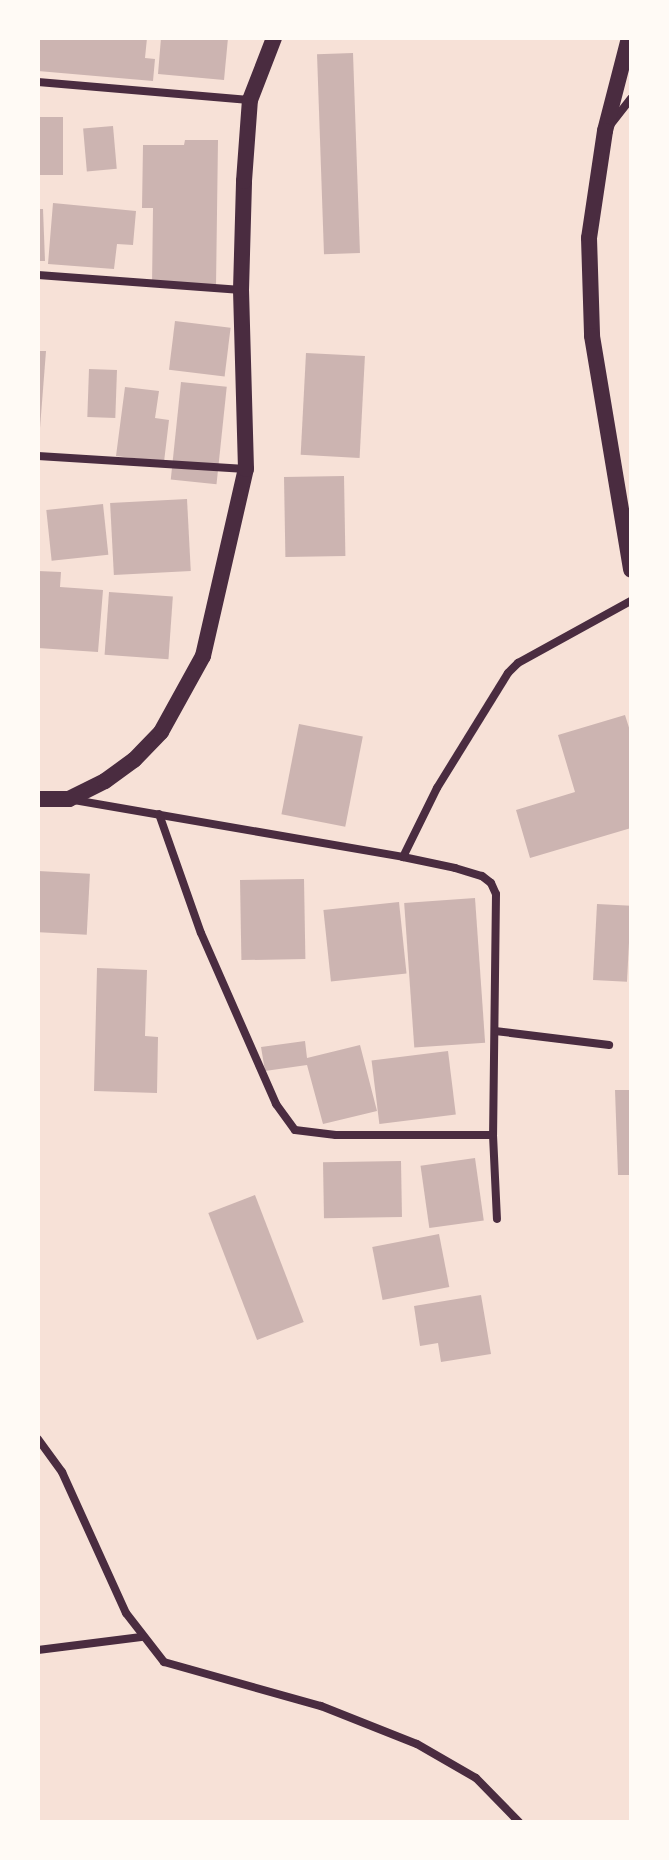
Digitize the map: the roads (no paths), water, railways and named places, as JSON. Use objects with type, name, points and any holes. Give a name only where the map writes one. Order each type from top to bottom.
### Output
[{"type":"main road","points":[[38,799],[69,799],[105,781],[152,741],[203,656],[246,469],[241,290],[250,100],[274,38]]},
{"type":"main road","points":[[629,38],[605,131],[589,238],[592,336],[631,570]]},
{"type":"street","points":[[38,82],[250,100]]},
{"type":"street","points":[[605,131],[631,98]]},
{"type":"street","points":[[38,275],[241,290]]},
{"type":"street","points":[[38,456],[246,469]]},
{"type":"street","points":[[403,857],[437,788],[508,673],[518,663],[631,601]]},
{"type":"street","points":[[69,799],[403,857],[455,868],[482,876],[491,883],[496,894],[493,1135],[497,1219]]},
{"type":"street","points":[[159,814],[201,933],[276,1104],[295,1130],[336,1135],[493,1135]]},
{"type":"street","points":[[495,1031],[609,1045]]},
{"type":"street","points":[[38,1439],[62,1472],[126,1613],[141,1637],[164,1662],[321,1706],[417,1744],[476,1778],[519,1822]]},
{"type":"street","points":[[38,1650],[141,1637]]}]
